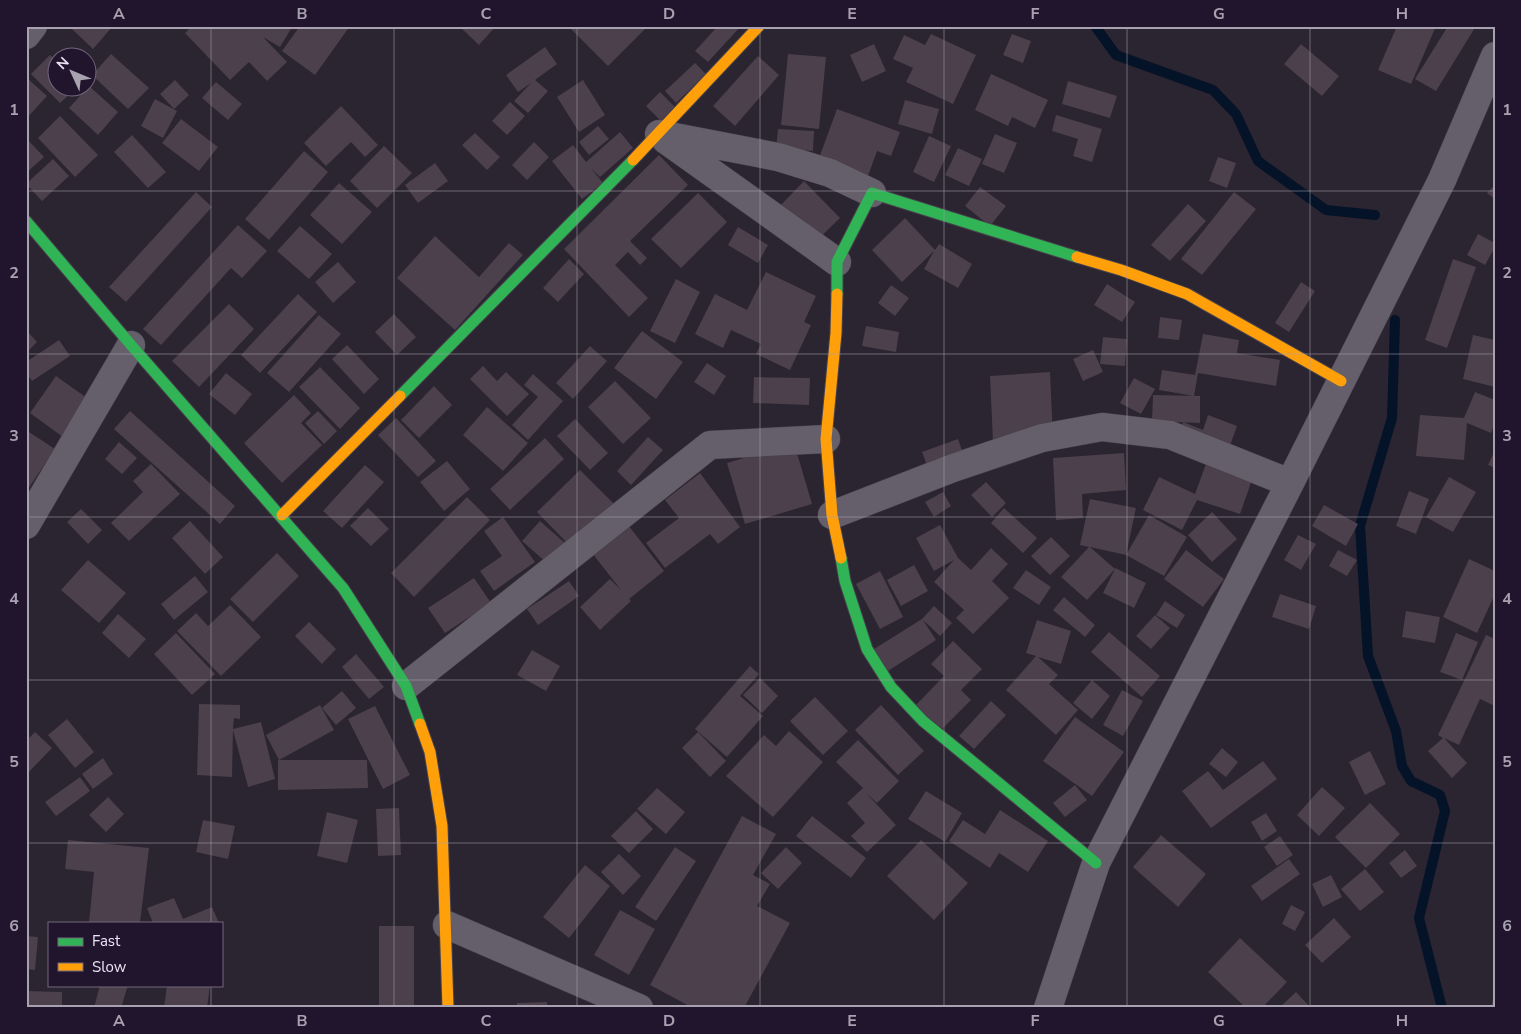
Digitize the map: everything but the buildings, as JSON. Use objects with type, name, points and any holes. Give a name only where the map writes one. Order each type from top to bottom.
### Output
[{"type":"street","points":[[26,35],[33,26]]},
{"type":"street","points":[[282,515],[659,134],[759,26]]},
{"type":"street","points":[[1048,1008],[1096,863],[1442,180],[1495,56]]},
{"type":"street","points":[[659,134],[778,157],[830,173],[872,193],[1121,270],[1187,294],[1341,380]]},
{"type":"street","points":[[659,134],[838,262]]},
{"type":"street","points":[[872,193],[838,262],[836,333],[826,439],[832,515],[845,581],[867,649],[891,687],[924,722],[1096,863]]},
{"type":"street","points":[[26,221],[131,345],[282,515],[343,588],[406,686],[430,752],[442,826],[447,925],[448,1008]]},
{"type":"street","points":[[26,525],[131,345]]},
{"type":"street","points":[[832,515],[953,468],[1033,441],[1102,427],[1170,435],[1290,483]]},
{"type":"street","points":[[406,686],[710,445],[826,439]]},
{"type":"street","points":[[447,925],[639,1008]]},
{"type":"waterway","points":[[1095,26],[1116,55],[1213,90],[1236,114],[1258,161],[1326,210],[1375,215]]},
{"type":"waterway","points":[[1395,320],[1392,418],[1360,526],[1368,656],[1396,731],[1402,766],[1411,781],[1440,795],[1445,811],[1419,918],[1442,1008]]},
{"type":"traffic: fast","points":[[400,396],[633,160]]},
{"type":"traffic: fast","points":[[837,294],[837,262],[872,193],[1077,257]]},
{"type":"traffic: fast","points":[[26,221],[131,345],[343,588],[406,686],[420,724]]},
{"type":"traffic: fast","points":[[841,558],[845,581],[867,649],[891,687],[923,721],[1096,863]]},
{"type":"traffic: slow","points":[[633,160],[759,26]]},
{"type":"traffic: slow","points":[[1077,257],[1121,270],[1187,294],[1341,381]]},
{"type":"traffic: slow","points":[[837,294],[836,333],[826,439],[832,515],[841,558]]},
{"type":"traffic: slow","points":[[282,515],[400,396]]},
{"type":"traffic: slow","points":[[420,724],[430,752],[442,826],[448,1008]]}]
